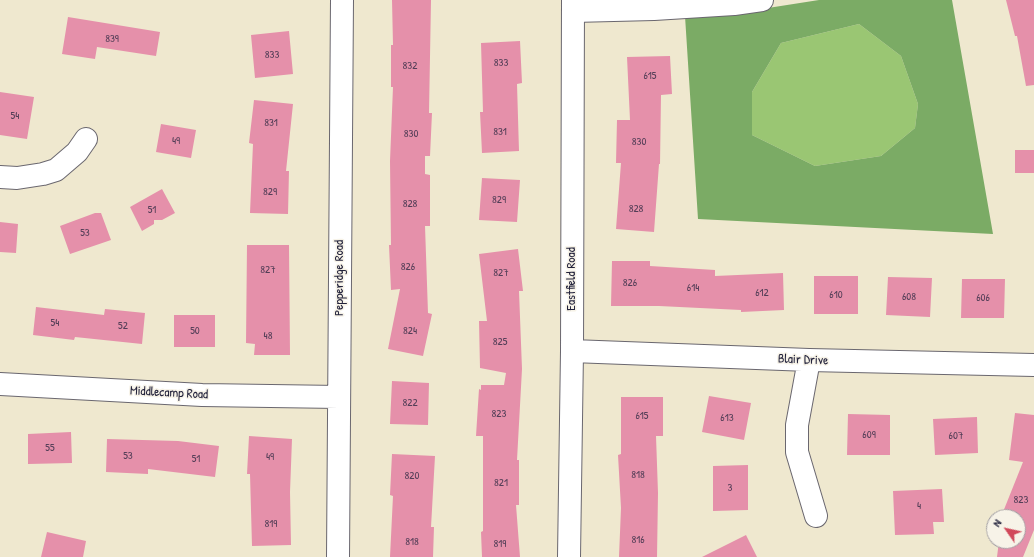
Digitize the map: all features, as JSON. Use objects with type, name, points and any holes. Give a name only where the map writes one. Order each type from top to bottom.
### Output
[{"type":"street","name":"Pepperidge Road","points":[[338,557],[342,0]]},
{"type":"street","points":[[573,5],[662,9],[734,4],[762,0]]},
{"type":"street","name":"Eastfield Road","points":[[569,557],[572,351],[573,5]]},
{"type":"street","points":[[0,177],[17,178],[43,174],[56,170],[77,152],[86,139]]},
{"type":"street","name":"Blair Drive","points":[[572,351],[809,360],[1034,366]]},
{"type":"street","points":[[809,360],[797,425],[798,452],[816,516]]},
{"type":"street","name":"Middlecamp Road","points":[[0,384],[202,395],[339,397]]},
{"type":"green space","points":[[819,0],[952,0],[993,234],[698,219],[685,16],[736,13]],"holes":[[[859,24],[901,56],[918,104],[915,128],[881,156],[815,166],[752,135],[752,92],[781,43]]]},
{"type":"green space","points":[[859,24],[901,56],[918,104],[915,128],[881,156],[815,166],[752,135],[752,92],[781,43]]},
{"type":"building","points":[[392,0],[431,0],[429,113],[432,113],[430,156],[425,156],[425,174],[430,175],[430,226],[425,226],[428,313],[432,314],[423,356],[388,349],[400,289],[391,290],[389,245],[391,245],[390,161],[393,87],[391,87],[391,45],[393,45]]},
{"type":"building","points":[[1006,0],[1034,0],[1034,85],[1026,86],[1017,36],[1015,36]]},
{"type":"building","points":[[68,17],[160,32],[156,56],[97,47],[95,59],[62,54]]},
{"type":"building","points":[[289,31],[293,74],[255,78],[251,35]]},
{"type":"building","points":[[520,41],[522,83],[517,84],[519,151],[482,153],[480,112],[483,112],[481,43]]},
{"type":"building","points":[[670,56],[672,94],[661,95],[660,164],[654,232],[616,229],[621,163],[616,163],[617,120],[630,120],[627,57]]},
{"type":"building","points":[[0,92],[34,97],[27,139],[0,135]]},
{"type":"building","points":[[254,100],[293,104],[286,171],[289,171],[288,214],[250,213],[253,144],[249,143]]},
{"type":"building","points":[[161,124],[196,130],[191,158],[156,152]]},
{"type":"building","points":[[1015,150],[1034,150],[1034,173],[1015,173]]},
{"type":"building","points":[[482,178],[520,180],[517,222],[479,220]]},
{"type":"building","points":[[162,189],[175,213],[162,220],[154,220],[154,224],[142,231],[130,207]]},
{"type":"building","points":[[95,213],[101,213],[111,240],[70,254],[60,226]]},
{"type":"building","points":[[0,222],[18,224],[16,253],[0,252]]},
{"type":"building","points":[[247,245],[289,245],[290,355],[254,355],[255,344],[246,343]]},
{"type":"building","points":[[518,249],[523,291],[519,291],[522,369],[517,460],[519,460],[519,505],[516,505],[520,557],[482,557],[481,532],[483,531],[483,436],[476,436],[479,389],[481,390],[481,385],[504,385],[506,373],[480,368],[479,321],[487,321],[479,254]]},
{"type":"building","points":[[612,261],[650,261],[650,266],[715,270],[715,276],[783,273],[784,310],[741,312],[741,310],[659,306],[611,306]]},
{"type":"building","points":[[814,276],[858,276],[858,314],[814,314]]},
{"type":"building","points":[[888,277],[932,278],[930,317],[886,315]]},
{"type":"building","points":[[962,279],[1005,279],[1004,318],[961,318]]},
{"type":"building","points":[[36,307],[104,315],[105,309],[145,313],[142,344],[75,337],[74,340],[33,335]]},
{"type":"building","points":[[174,315],[215,315],[215,347],[174,347]]},
{"type":"building","points":[[392,381],[429,383],[428,425],[390,424]]},
{"type":"building","points":[[709,396],[751,403],[744,440],[702,432]]},
{"type":"building","points":[[621,397],[663,397],[663,436],[656,436],[658,493],[657,557],[619,557],[621,508],[618,455],[621,454]]},
{"type":"building","points":[[1015,413],[1034,415],[1034,530],[1023,557],[997,557],[998,549],[1026,549],[1026,509],[1004,509],[1023,462],[1009,460]]},
{"type":"building","points":[[848,414],[890,415],[890,455],[847,455]]},
{"type":"building","points":[[977,417],[978,453],[935,455],[933,419]]},
{"type":"building","points":[[71,432],[72,463],[28,464],[28,434]]},
{"type":"building","points":[[249,436],[292,439],[290,492],[291,545],[252,546],[250,474],[247,474]]},
{"type":"building","points":[[107,439],[178,441],[219,446],[215,477],[148,469],[148,474],[106,472]]},
{"type":"building","points":[[392,454],[435,456],[431,527],[434,527],[433,557],[390,557],[393,496],[390,495]]},
{"type":"building","points":[[748,465],[748,510],[713,511],[713,466]]},
{"type":"building","points":[[942,489],[944,522],[933,522],[934,534],[895,535],[893,491]]},
{"type":"building","points":[[47,532],[86,541],[83,557],[41,557]]},
{"type":"building","points":[[746,535],[757,557],[702,557]]}]
